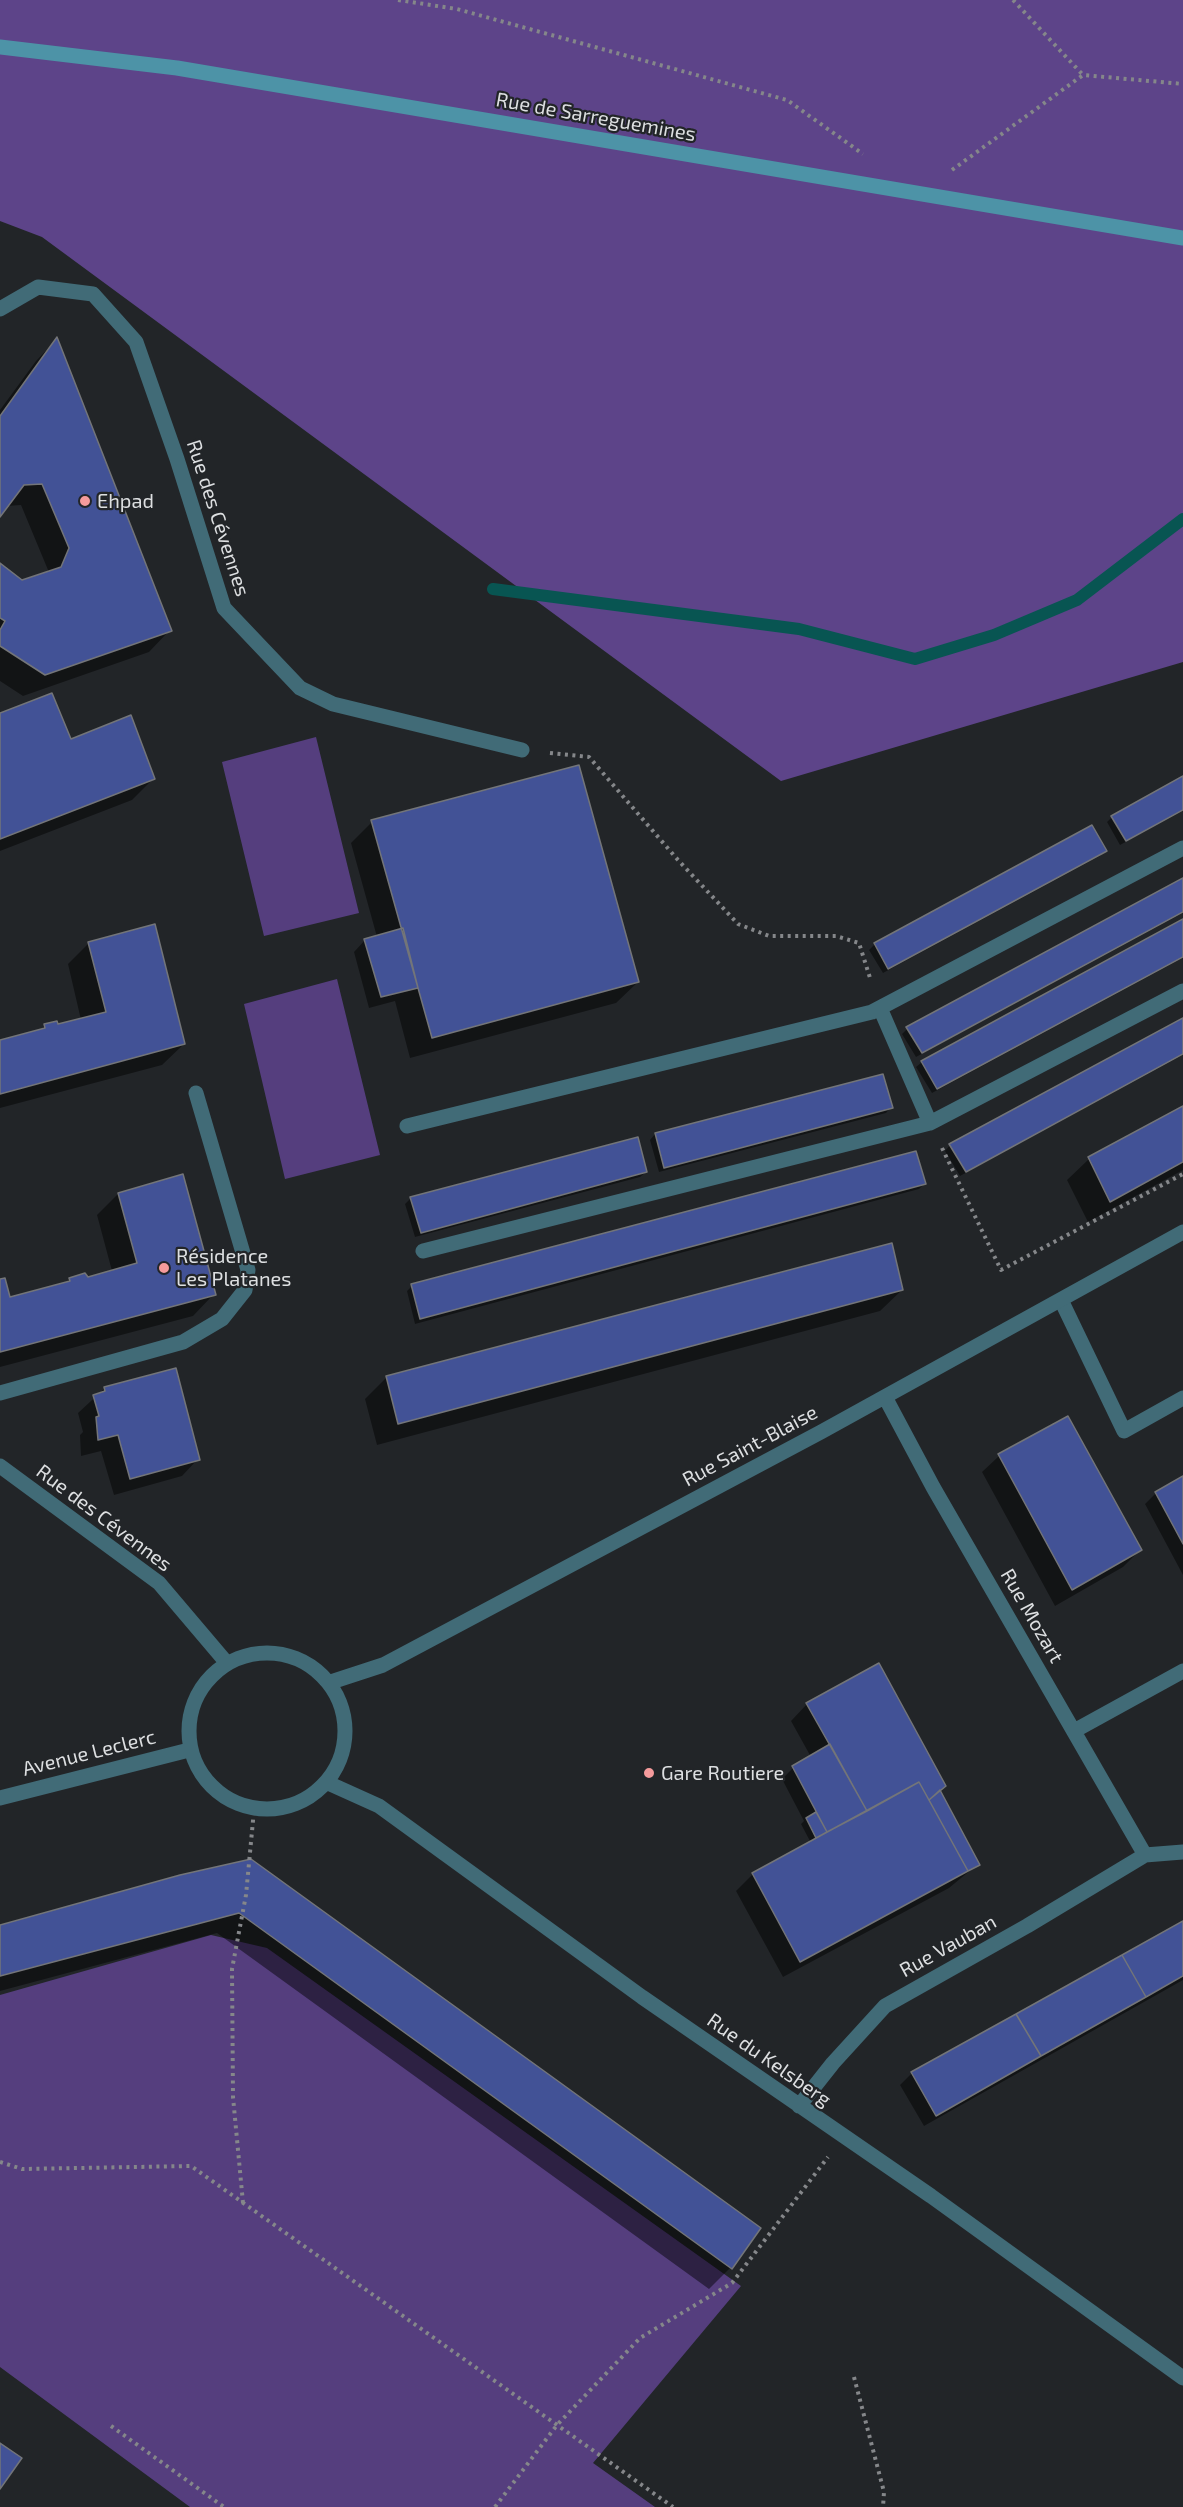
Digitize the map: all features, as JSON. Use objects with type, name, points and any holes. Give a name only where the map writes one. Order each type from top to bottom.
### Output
[{"type":"main road","name":"Rue de Sarreguemines","points":[[0,47],[177,68],[1183,238]]},
{"type":"street","name":"Rue des Cévennes","points":[[0,309],[38,287],[93,294],[136,342],[177,459],[224,608],[300,688],[333,704],[522,750]]},
{"type":"street","points":[[407,1126],[872,1012],[1183,848]]},
{"type":"street","points":[[423,1251],[930,1123],[1183,992]]},
{"type":"street","points":[[879,1008],[930,1123]]},
{"type":"street","points":[[0,1393],[183,1342],[222,1319],[245,1290],[248,1270],[196,1093]]},
{"type":"street","name":"Rue Saint-Blaise","points":[[331,1682],[383,1665],[885,1397],[1183,1232]]},
{"type":"street","points":[[1060,1300],[1124,1431],[1183,1398]]},
{"type":"street","name":"Rue Mozart","points":[[885,1397],[933,1487],[1145,1855]]},
{"type":"street","name":"Rue des Cévennes","points":[[0,1466],[159,1583],[226,1662]]},
{"type":"street","points":[[264,1650],[304,1659],[331,1682],[346,1715],[344,1753],[328,1783],[291,1808],[254,1810],[210,1788],[189,1750],[193,1700],[226,1662],[264,1650]]},
{"type":"street","points":[[1074,1731],[1183,1671]]},
{"type":"street","name":"Avenue Leclerc","points":[[0,1798],[189,1750]]},
{"type":"street","name":"Rue du Kelsberg","points":[[328,1783],[379,1806],[642,1997],[931,2196],[1183,2378]]},
{"type":"street","points":[[1145,1855],[1183,1852]]},
{"type":"street","name":"Rue Vauban","points":[[799,2106],[833,2063],[885,2006],[1027,1926],[1145,1855]]},
{"type":"path","points":[[398,0],[457,9],[787,100],[872,160]]},
{"type":"path","points":[[1013,0],[1083,75]]},
{"type":"path","points":[[919,193],[1083,75],[1183,84]]},
{"type":"path","points":[[522,750],[589,757],[678,860],[738,924],[770,936],[836,936],[859,943],[879,1008]]},
{"type":"path","points":[[930,1123],[1001,1270],[1183,1174]]},
{"type":"path","points":[[243,2203],[233,2097],[232,1969],[246,1895],[254,1810]]},
{"type":"path","points":[[495,2507],[557,2425],[640,2338],[732,2283],[843,2136]]},
{"type":"path","points":[[0,2162],[22,2169],[190,2166],[673,2507]]},
{"type":"path","points":[[854,2377],[884,2492],[883,2507]]},
{"type":"path","points":[[111,2426],[224,2507]]},
{"type":"shaded area","points":[[0,0],[1183,0],[1183,662],[781,781],[42,237],[0,221]]},
{"type":"shaded area","points":[[316,737],[359,913],[264,936],[222,762]]},
{"type":"shaded area","points":[[337,979],[380,1155],[285,1179],[244,1004]]},
{"type":"shaded area","points":[[211,1935],[267,1948],[741,2286],[593,2463],[655,2507],[190,2507],[0,2367],[0,1995]]},
{"type":"building","name":"Ehpad","points":[[57,337],[172,631],[45,675],[0,646],[0,630],[5,621],[0,618],[0,563],[22,580],[61,567],[69,548],[42,484],[24,485],[0,517],[0,416]]},
{"type":"building","points":[[52,693],[71,739],[131,715],[155,779],[0,839],[0,713]]},
{"type":"building","points":[[579,765],[639,982],[432,1038],[371,820]]},
{"type":"building","points":[[1183,776],[1183,810],[1126,841],[1111,816]]},
{"type":"building","points":[[1092,825],[1107,851],[888,969],[874,943]]},
{"type":"building","points":[[1183,878],[1183,912],[922,1053],[906,1027]]},
{"type":"building","points":[[1183,919],[1183,957],[937,1089],[921,1061]]},
{"type":"building","points":[[155,924],[185,1044],[0,1094],[0,1040],[45,1028],[44,1024],[57,1021],[58,1024],[106,1012],[88,942]]},
{"type":"building","points":[[403,928],[418,988],[381,997],[364,939]]},
{"type":"building","points":[[1183,1018],[1183,1054],[966,1172],[949,1144]]},
{"type":"building","points":[[883,1074],[893,1108],[664,1168],[655,1133]]},
{"type":"building","points":[[1183,1106],[1183,1162],[1110,1202],[1088,1157]]},
{"type":"building","points":[[638,1137],[647,1172],[421,1233],[410,1197]]},
{"type":"building","points":[[916,1151],[926,1184],[420,1319],[411,1284]]},
{"type":"building","name":"Résidence Les Platanes","points":[[183,1174],[216,1295],[0,1352],[0,1279],[5,1278],[10,1297],[70,1281],[69,1278],[85,1273],[88,1277],[137,1263],[118,1193]]},
{"type":"building","points":[[892,1243],[903,1290],[398,1424],[386,1376]]},
{"type":"building","points":[[176,1368],[200,1460],[130,1479],[118,1435],[98,1440],[96,1417],[99,1416],[93,1395],[105,1391],[104,1387]]},
{"type":"building","points":[[1068,1416],[1142,1550],[1072,1590],[998,1454]]},
{"type":"building","points":[[1183,1476],[1183,1544],[1155,1492]]},
{"type":"building","points":[[879,1663],[946,1786],[929,1800],[919,1782],[867,1811],[806,1703]]},
{"type":"building","points":[[830,1744],[867,1811],[827,1832],[792,1766]]},
{"type":"building","points":[[919,1782],[968,1871],[800,1962],[752,1873]]},
{"type":"building","points":[[940,1790],[980,1865],[968,1871],[929,1800]]},
{"type":"building","points":[[816,1812],[827,1832],[816,1838],[806,1818]]},
{"type":"building","points":[[251,1859],[761,2228],[732,2269],[239,1913],[0,1976],[0,1925],[180,1875]]},
{"type":"building","points":[[1183,1921],[1183,1976],[1146,1997],[1122,1955]]},
{"type":"building","points":[[1122,1955],[1146,1997],[1041,2056],[1016,2014]]},
{"type":"building","points":[[1016,2014],[1041,2056],[936,2116],[911,2072]]},
{"type":"building","points":[[0,2443],[22,2458],[0,2489]]},
{"type":"waterway","points":[[493,589],[799,629],[915,659],[994,635],[1077,600],[1183,519]]},
{"type":"place","name":"Ehpad","points":[[85,501]]},
{"type":"place","name":"Résidence Les Platanes","points":[[164,1268]]},
{"type":"place","name":"Gare Routiere","points":[[649,1773]]}]
